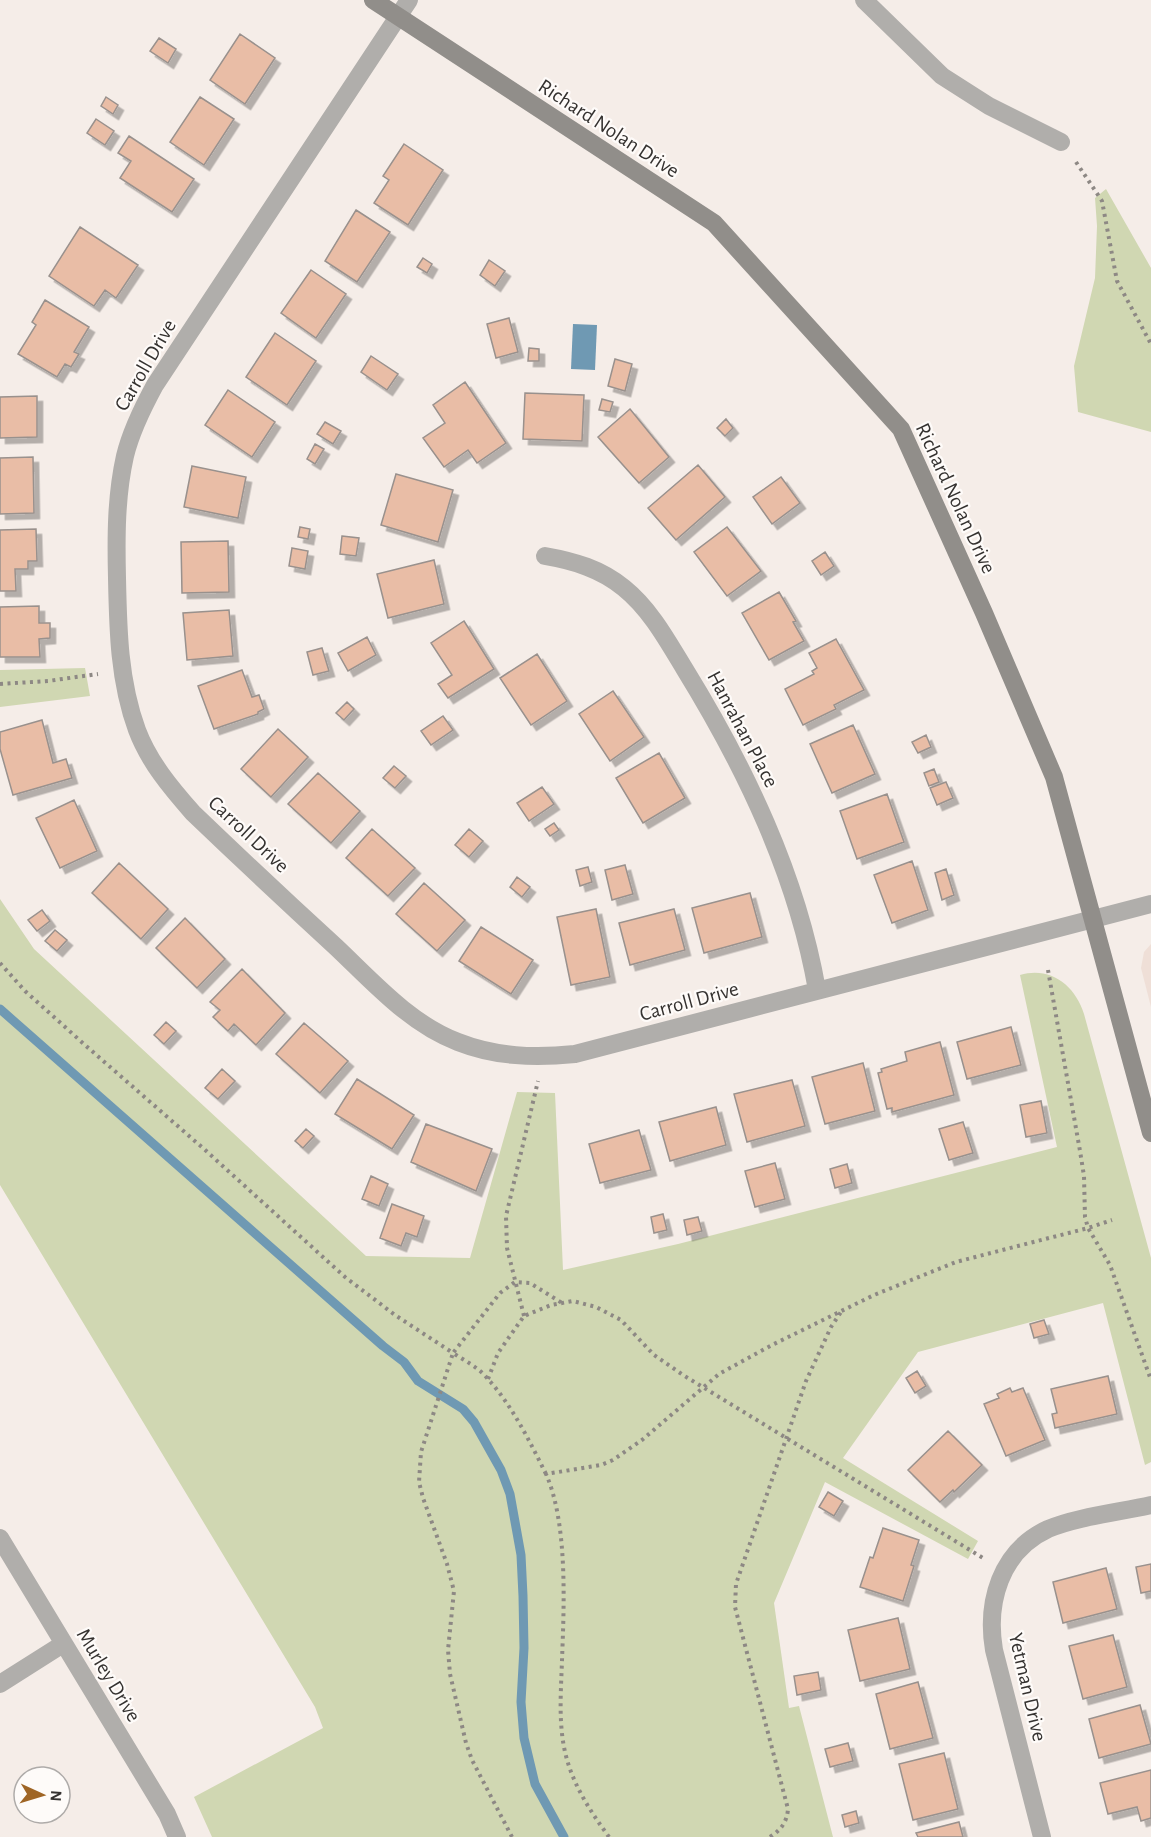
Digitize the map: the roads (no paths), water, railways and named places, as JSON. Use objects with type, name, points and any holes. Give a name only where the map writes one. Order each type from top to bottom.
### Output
[{"type":"main road","name":"Richard Nolan Drive","points":[[373,0],[714,223],[901,429],[984,613],[1054,777],[1151,1133]]},
{"type":"street","name":"Carroll Drive","points":[[409,0],[155,385],[137,421],[124,462],[116,526],[118,646],[121,669],[138,732],[160,773],[175,793],[192,813],[398,1005],[417,1020],[456,1042],[478,1050],[500,1054],[538,1057],[575,1054],[1151,904]]},
{"type":"street","points":[[864,0],[942,75],[989,106],[1061,142]]},
{"type":"street","name":"Hanrahan Place","points":[[545,556],[583,565],[605,574],[625,588],[642,605],[673,650],[720,728],[762,813],[798,910],[812,960],[817,990]]},
{"type":"street","name":"Yetman Drive","points":[[1042,1837],[994,1650],[991,1630],[996,1588],[1016,1552],[1031,1539],[1047,1530],[1064,1524],[1151,1505]]},
{"type":"street","name":"Murley Drive","points":[[0,1538],[167,1814],[177,1837]]},
{"type":"street","points":[[0,1684],[63,1644]]},
{"type":"water","points":[[573,324],[597,325],[595,370],[571,369]]},
{"type":"waterway","points":[[0,1009],[404,1362],[418,1381],[463,1409],[474,1422],[501,1470],[510,1494],[521,1555],[524,1648],[521,1702],[524,1738],[535,1784],[564,1837]]}]
